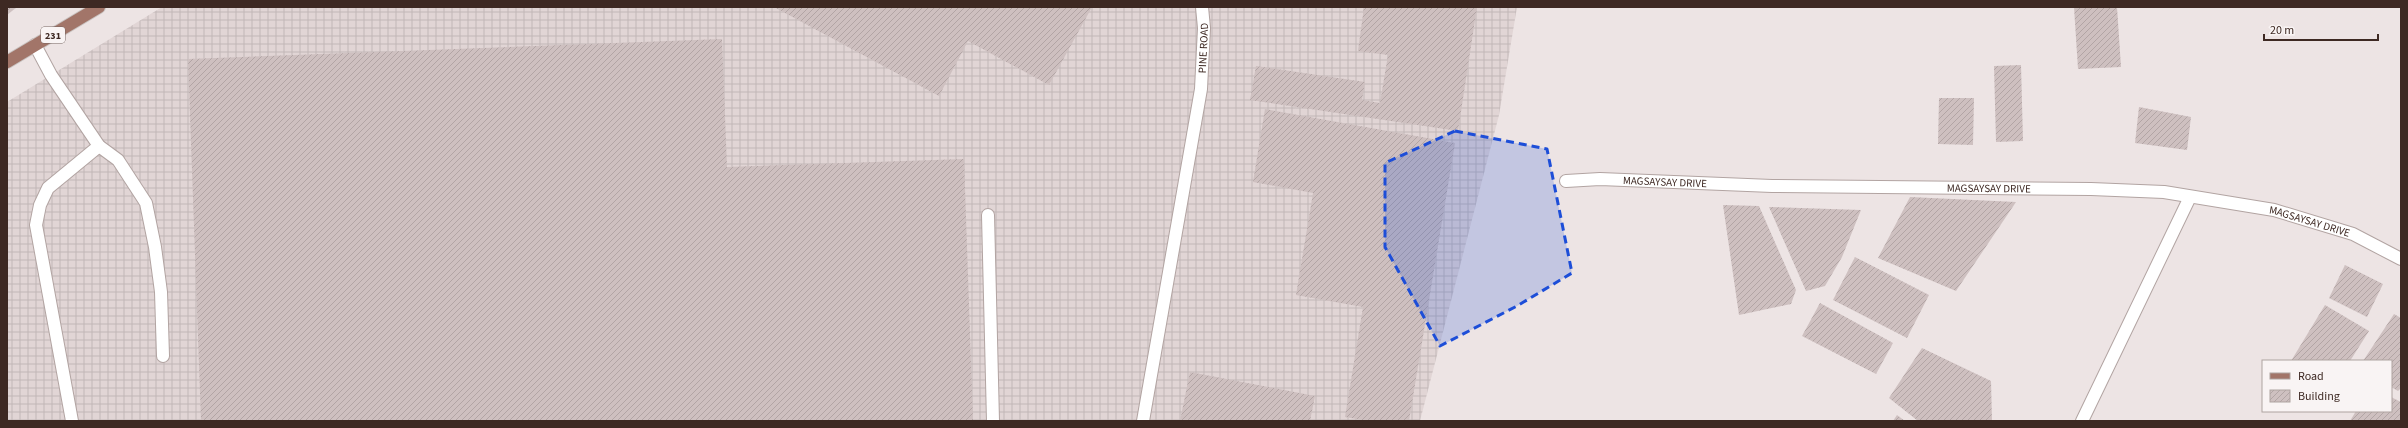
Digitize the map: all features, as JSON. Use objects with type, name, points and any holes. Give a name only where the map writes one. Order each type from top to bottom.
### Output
[{"type":"main road","name":"231","points":[[7,62],[99,7]]},
{"type":"street","name":"PINE ROAD","points":[[1143,421],[1201,89],[1204,28],[1202,7]]},
{"type":"street","points":[[35,45],[51,75],[98,146],[118,160],[146,203],[162,292],[163,356]]},
{"type":"street","points":[[72,421],[36,225],[40,205],[48,188],[98,146]]},
{"type":"street","name":"MAGSAYSAY DRIVE","points":[[1566,181],[1674,181],[1772,186],[2091,189],[2164,192],[2274,210],[2353,234],[2401,259]]},
{"type":"street","points":[[2082,421],[2190,196]]},
{"type":"street","points":[[988,215],[993,421]]},
{"type":"highlighted area","points":[[1455,131],[1547,149],[1572,273],[1517,306],[1440,346],[1385,247],[1385,163]]},
{"type":"shaded area","points":[[162,7],[1517,7],[1499,115],[1420,421],[7,421],[7,102]]},
{"type":"building","points":[[7,7],[17,7],[7,15]]},
{"type":"building","points":[[774,7],[1092,7],[1049,85],[968,41],[939,96]]},
{"type":"building","points":[[1364,7],[1477,7],[1458,131],[1250,100],[1256,66],[1365,82],[1362,100],[1380,103],[1388,55],[1358,51]]},
{"type":"building","points":[[2074,7],[2117,7],[2121,67],[2078,69]]},
{"type":"building","points":[[722,39],[727,167],[964,159],[973,421],[201,421],[188,59]]},
{"type":"building","points":[[2021,65],[2023,141],[1996,142],[1994,66]]},
{"type":"building","points":[[1939,98],[1974,98],[1973,145],[1938,144]]},
{"type":"building","points":[[2139,107],[2191,117],[2187,150],[2135,143]]},
{"type":"building","points":[[1265,109],[1455,143],[1409,421],[1368,421],[1345,417],[1363,307],[1296,295],[1313,193],[1253,182]]},
{"type":"building","points":[[1910,197],[2016,202],[1956,291],[1878,258]]},
{"type":"building","points":[[1723,205],[1759,206],[1796,290],[1791,304],[1739,315]]},
{"type":"building","points":[[1769,207],[1861,210],[1842,257],[1825,286],[1806,291]]},
{"type":"building","points":[[1855,257],[1929,295],[1907,338],[1833,300]]},
{"type":"building","points":[[2345,265],[2383,284],[2367,317],[2329,298]]},
{"type":"building","points":[[1820,303],[1893,343],[1876,374],[1802,336]]},
{"type":"building","points":[[2325,305],[2369,331],[2351,360],[2292,360]]},
{"type":"building","points":[[2394,314],[2401,318],[2401,388],[2398,391],[2392,388],[2392,360],[2364,360]]},
{"type":"building","points":[[1922,348],[1991,381],[1992,421],[1918,421],[1889,398]]},
{"type":"building","points":[[1190,372],[1315,396],[1310,421],[1180,421]]},
{"type":"building","points":[[2392,398],[2401,402],[2401,421],[2350,421],[2355,412],[2392,412]]},
{"type":"building","points":[[1897,415],[1905,421],[1893,421]]}]
